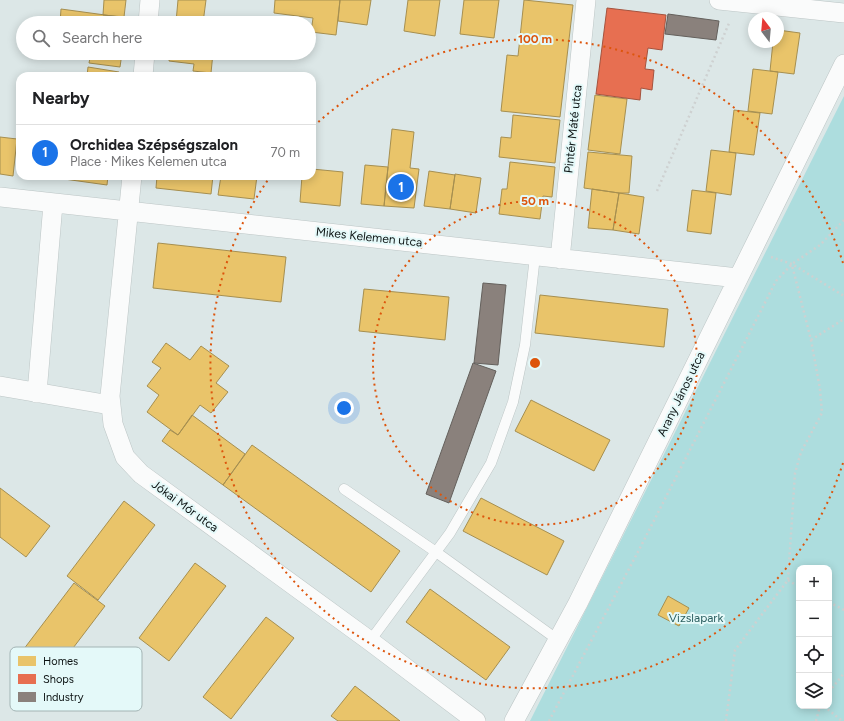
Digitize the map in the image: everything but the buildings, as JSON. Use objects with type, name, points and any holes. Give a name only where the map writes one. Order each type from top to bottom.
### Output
[{"type":"street","points":[[149,16],[150,0]]},
{"type":"street","name":"Pintér Máté utca","points":[[560,259],[586,0]]},
{"type":"street","points":[[719,0],[844,13]]},
{"type":"street","points":[[143,72],[144,60]]},
{"type":"street","name":"Arany János utca","points":[[514,721],[582,596],[844,64]]},
{"type":"street","name":"Jókai Mór utca","points":[[132,180],[110,396],[113,424],[125,457],[141,474],[370,641],[476,721]]},
{"type":"street","name":"Mikes Kelemen utca","points":[[0,197],[738,278]]},
{"type":"street","points":[[37,393],[53,204]]},
{"type":"street","points":[[0,386],[110,405]]},
{"type":"lane","points":[[370,641],[450,533],[491,463],[513,402],[525,345],[535,256]]},
{"type":"lane","points":[[344,490],[436,552],[558,640]]},
{"type":"path","points":[[657,191],[738,2]]},
{"type":"path","points":[[549,721],[645,539],[776,281],[792,264],[820,245],[844,220]]},
{"type":"path","points":[[792,264],[844,296]]},
{"type":"path","points":[[726,721],[735,650],[788,580],[795,474],[801,452],[822,413],[820,389],[811,340],[792,264]]},
{"type":"path","points":[[811,340],[844,319]]},
{"type":"path","points":[[788,580],[796,585]]},
{"type":"path","points":[[832,604],[844,610]]},
{"type":"path","points":[[832,688],[844,673]]},
{"type":"path","points":[[816,721],[819,709]]},
{"type":"path","points":[[828,709],[842,721]]},
{"type":"green space","name":"Vizslapark","points":[[844,96],[844,721],[530,721]]},
{"type":"place","name":"Orchidea Szépségszalon","points":[[401,187]]}]
